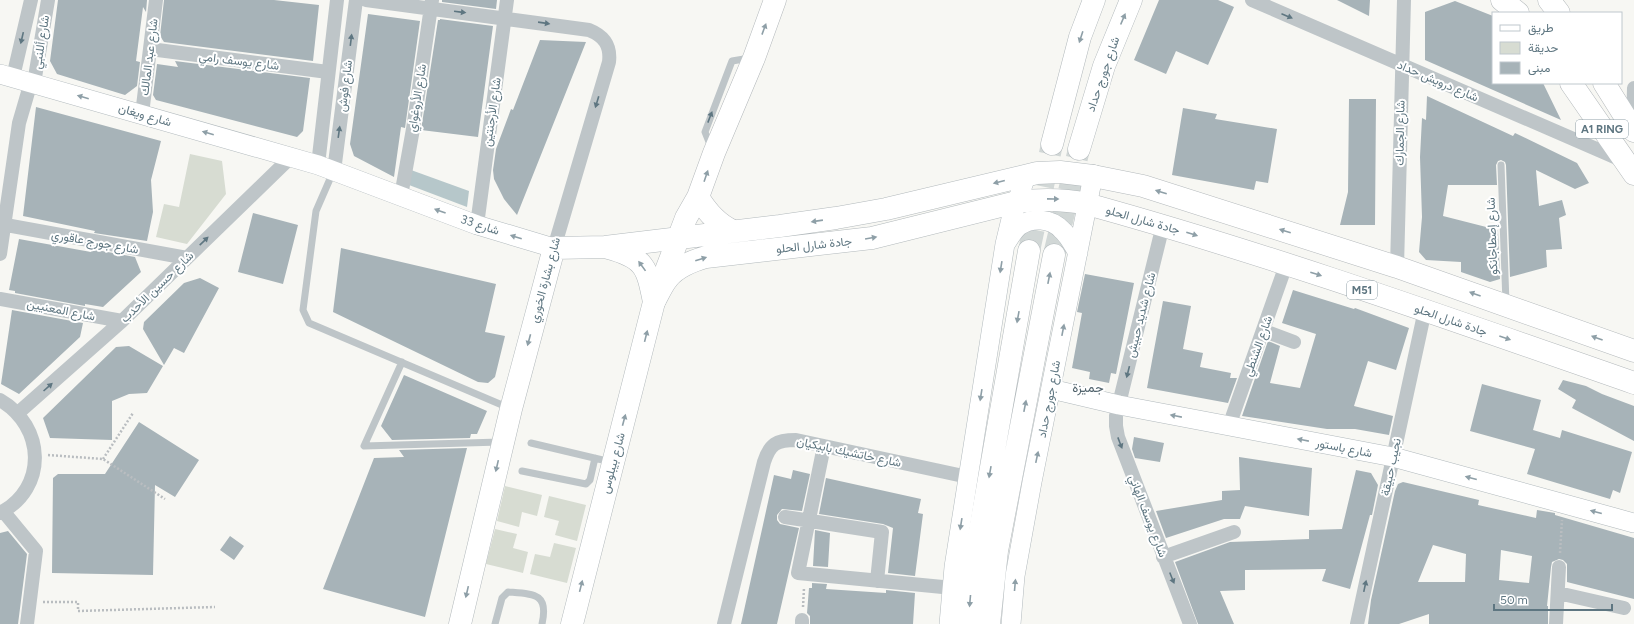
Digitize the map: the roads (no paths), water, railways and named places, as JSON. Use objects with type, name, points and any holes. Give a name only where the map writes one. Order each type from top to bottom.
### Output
[{"type":"main road","points":[[654,302],[686,218],[698,197],[714,153],[754,58],[775,0]]},
{"type":"main road","points":[[1052,144],[1080,37],[1094,0]]},
{"type":"main road","name":"شارع جورج حداد","points":[[1079,149],[1104,66],[1131,0]]},
{"type":"main road","points":[[1502,0],[1517,12]]},
{"type":"main road","points":[[1548,0],[1558,12]]},
{"type":"main road","name":"A1 RING","points":[[1571,84],[1629,167]]},
{"type":"main road","name":"A1 RING","points":[[1605,84],[1633,130]]},
{"type":"main road","name":"جادة شارل الحلو","points":[[678,238],[780,226],[886,209],[1026,176],[1060,172],[1093,176],[1143,186],[1397,267],[1634,351]]},
{"type":"main road","points":[[698,197],[711,216],[724,227],[733,231]]},
{"type":"main road","name":"جادة شارل الحلو","points":[[654,302],[668,277],[676,270],[696,260],[706,257],[872,238],[1017,202],[1042,199],[1065,200],[1087,204],[1163,225],[1425,310],[1634,383]]},
{"type":"main road","name":"شارع 33","points":[[554,248],[605,247],[678,238]]},
{"type":"main road","points":[[605,247],[628,253],[641,262],[646,269],[654,302]]},
{"type":"main road","name":"شارع بشارة الخوري","points":[[460,624],[511,409],[554,248]]},
{"type":"main road","points":[[968,624],[973,570],[1029,251]]},
{"type":"main road","name":"شارع جورج حداد","points":[[989,624],[997,551],[1054,255]]},
{"type":"main road","name":"شارع بيبلوس","points":[[572,624],[604,460],[654,302]]},
{"type":"street","name":"شارع أللنبي","points":[[6,75],[31,0]]},
{"type":"street","name":"شارع أللنبي","points":[[0,254],[2,225],[19,122],[32,83],[48,0]]},
{"type":"street","name":"شارع عبد المالك","points":[[142,114],[156,0]]},
{"type":"street","name":"شارع فوش","points":[[326,168],[328,72],[337,0]]},
{"type":"street","name":"شارع فوش","points":[[326,168],[356,0]]},
{"type":"street","name":"شارع بشارة الخوري","points":[[366,0],[431,4],[505,18],[589,30],[599,34],[605,40],[610,54],[607,70],[554,248]]},
{"type":"street","name":"شارع الأرجنتين","points":[[477,225],[508,0]]},
{"type":"street","name":"شارع درويش حداد","points":[[1252,0],[1402,65],[1629,167]]},
{"type":"street","name":"شارع الجمارك","points":[[1397,267],[1404,0]]},
{"type":"street","name":"شارع الأروغواي","points":[[401,196],[413,129],[431,4]]},
{"type":"street","name":"شارع يوسف رامي","points":[[150,49],[328,72]]},
{"type":"street","name":"شارع ويغان","points":[[6,75],[291,157]]},
{"type":"street","points":[[1633,130],[1634,88]]},
{"type":"street","name":"شارع 33","points":[[291,157],[326,168],[477,225],[554,248]]},
{"type":"street","name":"شارع حسين الأحدب","points":[[18,413],[122,321],[291,157]]},
{"type":"street","points":[[950,624],[954,568],[1005,244],[1011,219],[1026,176]]},
{"type":"street","name":"شارع جورج حداد","points":[[1011,624],[1016,576],[1032,482],[1093,176]]},
{"type":"street","points":[[1005,244],[1019,227],[1027,222],[1037,220],[1048,221],[1063,230],[1078,253]]},
{"type":"street","name":"شارع جورج عاقوري","points":[[2,225],[186,258]]},
{"type":"street","name":"شارع شديد حبيش","points":[[1119,405],[1163,225]]},
{"type":"street","name":"شارع الشنطي","points":[[1229,426],[1286,265]]},
{"type":"street","name":"شارع المعنيين","points":[[0,299],[122,321]]},
{"type":"street","name":"نجيب حبيقة","points":[[1357,624],[1425,310]]},
{"type":"street","points":[[1263,332],[1294,342]]},
{"type":"street","name":"شارع باستور","points":[[1051,389],[1119,405],[1394,457],[1634,523]]},
{"type":"street","points":[[0,400],[18,413],[31,432],[35,453],[33,475],[23,495],[9,508],[2,512],[36,551],[27,624]]},
{"type":"street","name":"شارع يوسف الهاني","points":[[1119,405],[1116,416],[1118,437],[1190,624]]},
{"type":"street","name":"شارع خاتشيك بابيكيان","points":[[724,624],[764,462],[768,451],[773,445],[783,440],[796,440],[968,477]]},
{"type":"street","points":[[824,446],[798,573],[952,588]]},
{"type":"street","points":[[785,517],[882,532],[877,580]]},
{"type":"street","points":[[1163,556],[1234,532]]},
{"type":"street","points":[[1556,624],[1559,568]]},
{"type":"street","points":[[1558,593],[1624,608]]},
{"type":"lane","name":"شارع إصطاجانكو","points":[[1501,165],[1506,305]]},
{"type":"lane","points":[[326,168],[316,211],[303,310],[309,323],[511,409]]},
{"type":"lane","points":[[402,362],[364,446],[503,442]]},
{"type":"lane","points":[[522,471],[586,484],[604,460],[531,443]]},
{"type":"lane","points":[[495,624],[502,598],[508,592],[537,596],[543,603],[544,615],[542,624]]},
{"type":"tunnel","points":[[1029,251],[1052,144]]},
{"type":"tunnel","points":[[1054,255],[1079,149]]},
{"type":"district","name":"جميزة","points":[[1088,387]]}]
